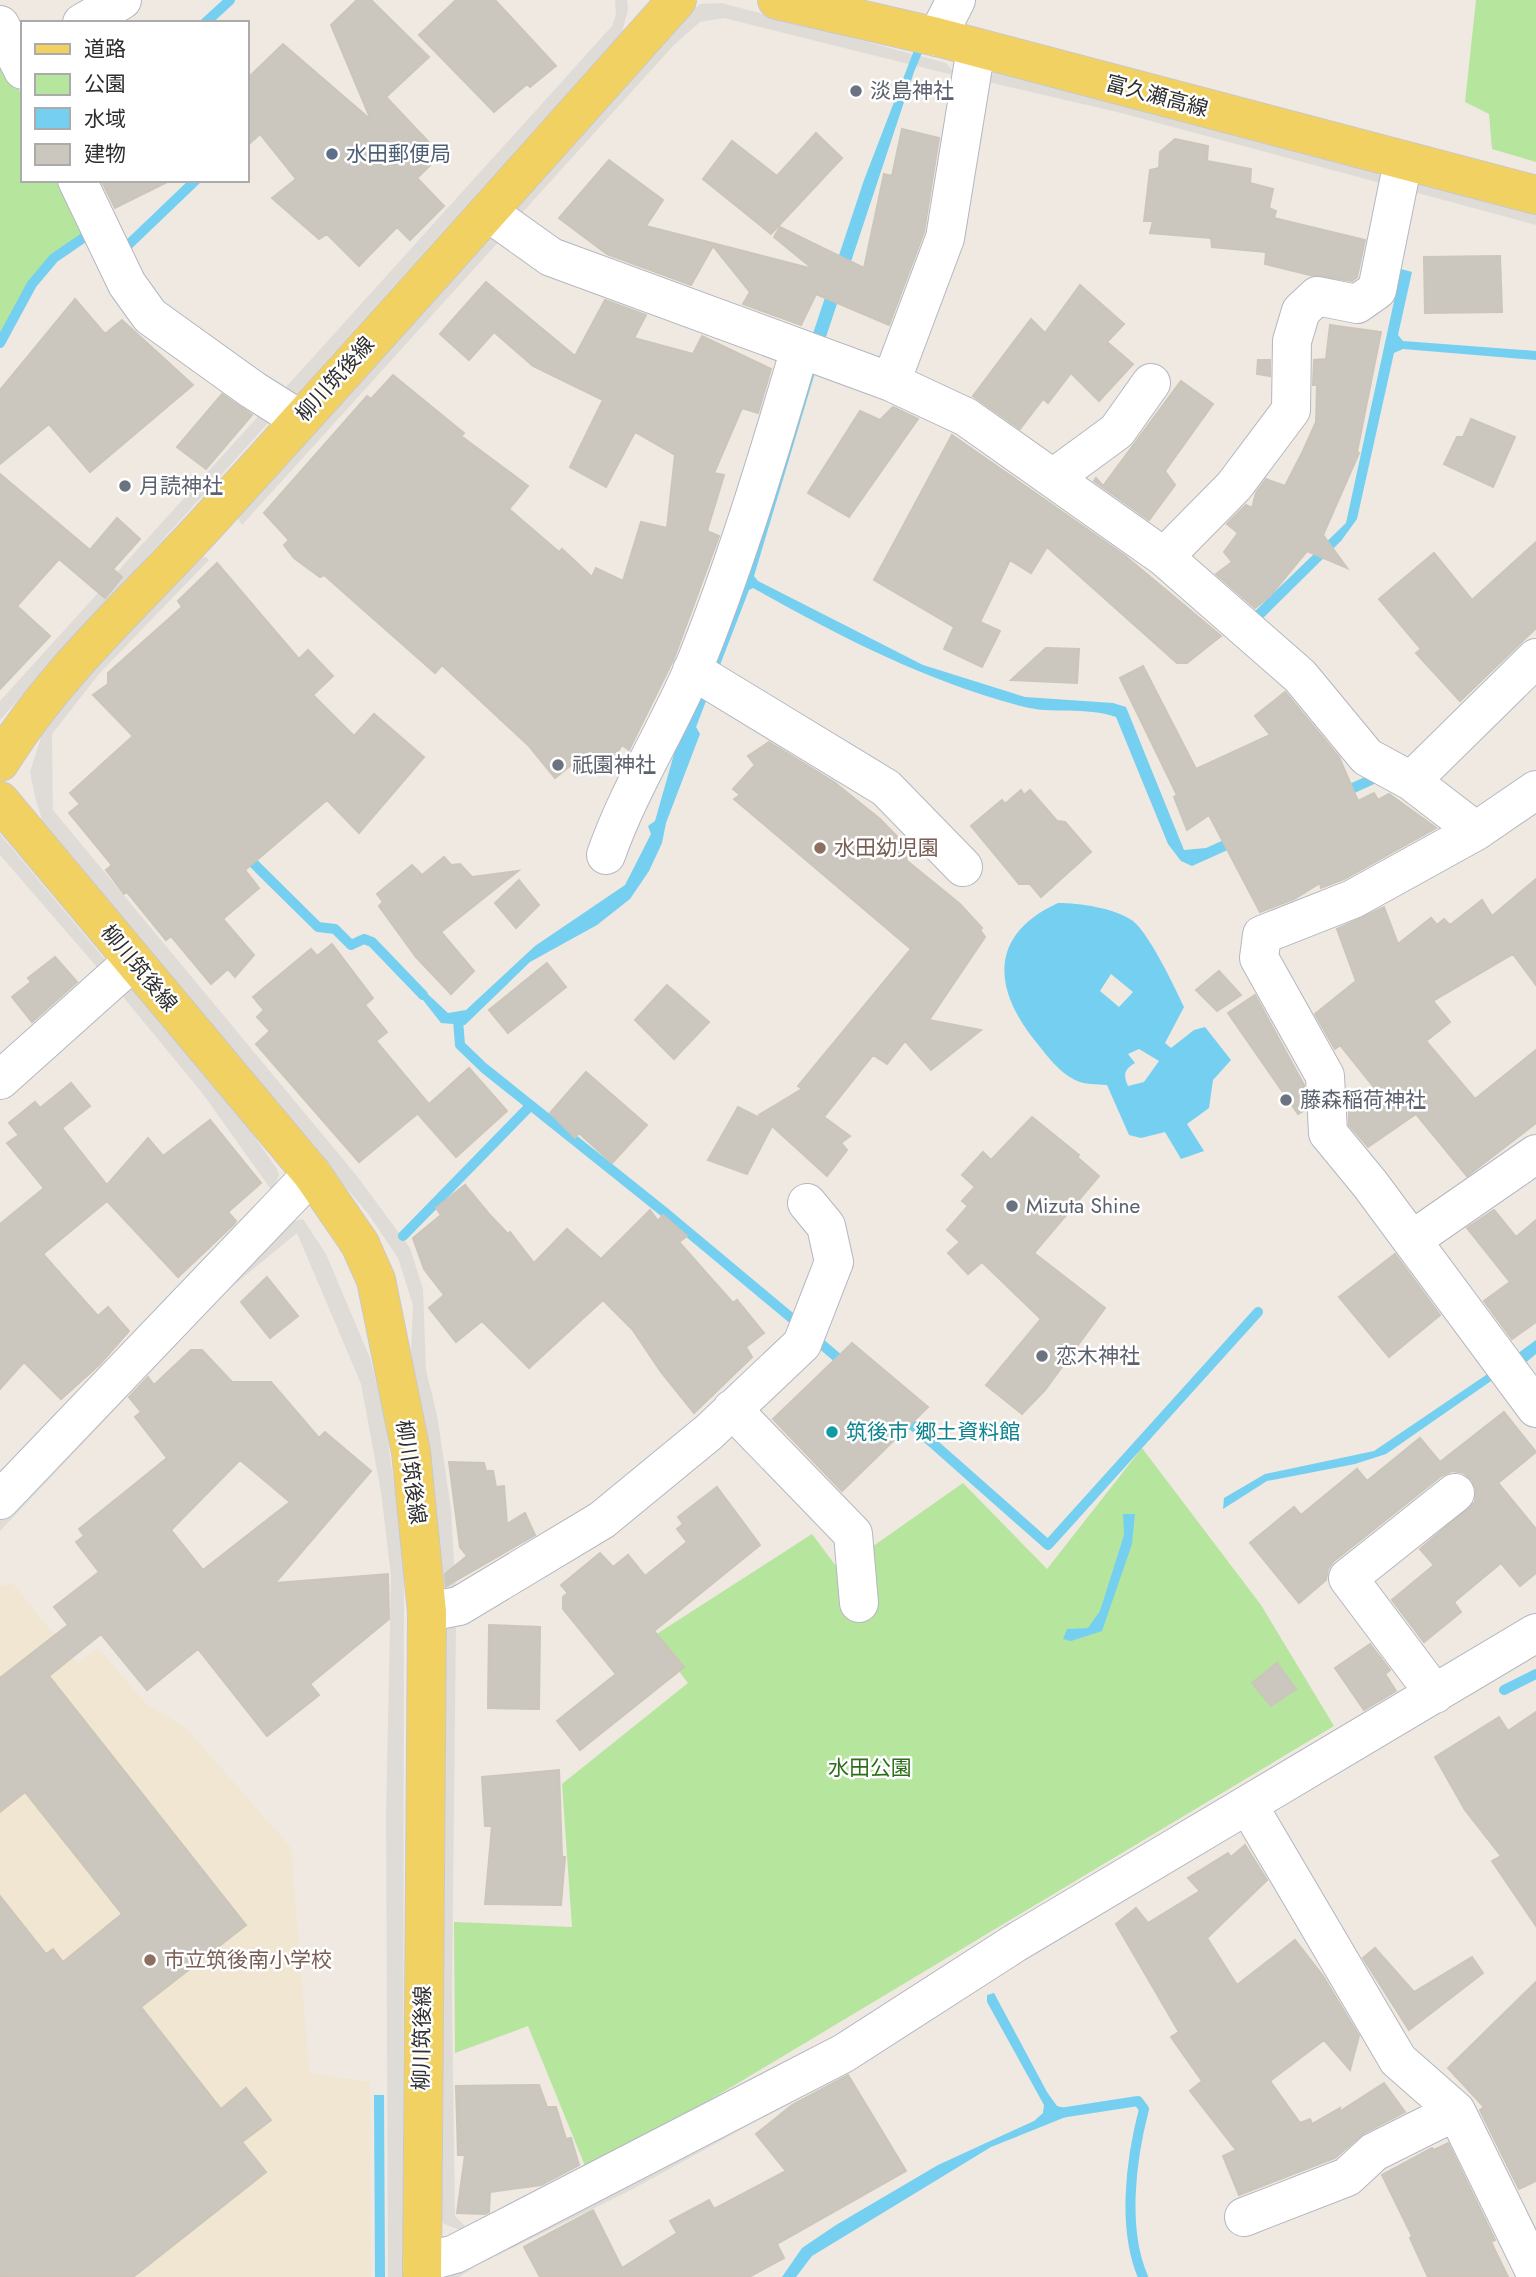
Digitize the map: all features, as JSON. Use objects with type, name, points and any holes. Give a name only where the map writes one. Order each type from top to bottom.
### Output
[{"type":"main road","name":"柳川筑後線","points":[[0,762],[26,720],[677,0]]},
{"type":"main road","name":"富久瀬高線","points":[[777,0],[937,37],[1536,195]]},
{"type":"main road","name":"柳川筑後線","points":[[0,801],[312,1174],[360,1244],[376,1280],[411,1452],[427,1612],[422,2270]]},
{"type":"street","points":[[85,21],[122,0]]},
{"type":"street","points":[[937,37],[956,0]]},
{"type":"street","points":[[0,25],[21,62]]},
{"type":"street","points":[[891,382],[945,238],[976,48]]},
{"type":"street","points":[[1164,557],[1234,486],[1291,410],[1292,341],[1301,311],[1317,296],[1357,304],[1377,290],[1399,181]]},
{"type":"street","points":[[78,182],[127,284],[149,316],[253,390],[299,419]]},
{"type":"street","points":[[488,212],[551,257],[891,382],[966,417],[1164,557],[1300,676],[1367,757],[1411,781],[1476,831]]},
{"type":"street","points":[[606,855],[622,810],[692,670],[744,536],[800,349]]},
{"type":"street","points":[[1053,478],[1117,431],[1151,383]]},
{"type":"street","points":[[1411,781],[1536,658]]},
{"type":"street","points":[[692,670],[886,788],[963,867]]},
{"type":"street","points":[[1536,790],[1476,831],[1353,899],[1262,935],[1259,958],[1325,1076],[1328,1133],[1412,1240],[1536,1408]]},
{"type":"street","points":[[0,1080],[133,961]]},
{"type":"street","points":[[1412,1240],[1536,1154]]},
{"type":"street","points":[[0,1500],[312,1174]]},
{"type":"street","points":[[427,1612],[459,1606],[602,1520],[732,1409],[802,1344],[834,1262],[826,1226],[807,1203]]},
{"type":"street","points":[[732,1409],[853,1534],[859,1603]]},
{"type":"street","points":[[1436,1694],[1348,1578],[1455,1493]]},
{"type":"street","points":[[422,2270],[844,2053],[1015,1943],[1536,1633]]},
{"type":"street","points":[[1248,1805],[1398,2060],[1456,2111],[1522,2209],[1536,2274]]},
{"type":"street","points":[[1244,2217],[1347,2176],[1374,2152],[1456,2111]]},
{"type":"shaded area","points":[[615,0],[627,0],[628,10],[622,32],[294,397],[277,397],[612,26],[616,15]]},
{"type":"shaded area","points":[[722,3],[946,63],[957,76],[724,18],[700,22],[674,45],[521,214],[515,207],[681,20],[700,4]]},
{"type":"shaded area","points":[[989,72],[1199,121],[1536,214],[1536,225],[1121,113],[984,81]]},
{"type":"shaded area","points":[[491,234],[503,237],[242,525],[237,517]]},
{"type":"shaded area","points":[[263,411],[269,422],[0,720],[0,701]]},
{"type":"shaded area","points":[[206,557],[209,560],[99,674],[52,734],[53,810],[357,1176],[410,1248],[423,1289],[426,1370],[437,1415],[451,1509],[456,1595],[441,1588],[435,1492],[416,1395],[411,1350],[413,1305],[398,1258],[369,1215],[43,823],[35,797],[30,772],[42,734],[91,668],[200,558]]},
{"type":"shaded area","points":[[0,834],[107,962],[102,973],[0,855]]},
{"type":"shaded area","points":[[115,987],[134,988],[240,1116],[277,1169],[279,1175],[272,1191],[203,1094]]},
{"type":"shaded area","points":[[303,1219],[326,1254],[370,1358],[384,1412],[404,1558],[403,2277],[388,2277],[386,1816],[391,1576],[381,1492],[361,1384],[297,1233],[229,1289],[0,1531],[0,1514],[247,1258],[295,1221]]},
{"type":"shaded area","name":"市立筑後南小学校","points":[[12,1583],[77,1663],[98,1648],[146,1704],[186,1728],[291,1848],[309,2073],[370,2082],[371,2277],[0,2277],[0,1587]]},
{"type":"shaded area","points":[[456,1619],[452,1999],[455,2216],[467,2228],[460,2230],[444,2224],[440,2217],[442,1625]]},
{"type":"shaded area","points":[[848,2071],[633,2189],[476,2266],[459,2277],[445,2277]]},
{"type":"green space","points":[[1476,0],[1536,0],[1536,162],[1492,149],[1489,114],[1465,102]]},
{"type":"green space","points":[[0,54],[21,94],[21,182],[67,182],[90,228],[47,262],[28,287],[0,335]]},
{"type":"green space","name":"水田公園","points":[[1142,1448],[1261,1605],[1334,1726],[588,2173],[528,2026],[455,2053],[454,1922],[572,1927],[562,1784],[688,1683],[652,1637],[812,1534],[839,1570],[963,1483],[1047,1569]]},
{"type":"water","points":[[944,0],[914,72],[823,346],[754,576],[758,581],[923,665],[1025,697],[1113,703],[1126,707],[1184,850],[1206,848],[1374,773],[1381,781],[1192,866],[1181,861],[1168,844],[1116,717],[1093,712],[1032,709],[951,684],[850,640],[753,588],[749,590],[696,727],[700,734],[666,823],[662,843],[649,871],[630,899],[597,925],[530,962],[465,1025],[441,1023],[412,986],[416,983],[448,1013],[466,1010],[535,946],[625,885],[651,834],[648,826],[655,821],[678,740],[864,180],[933,1]]},
{"type":"water","points":[[1401,269],[1412,272],[1398,335],[1403,341],[1536,351],[1536,360],[1403,349],[1394,353],[1357,519],[1341,541],[1262,619],[1251,615],[1346,523]]},
{"type":"water","points":[[1058,903],[1097,907],[1125,916],[1147,937],[1184,1007],[1165,1043],[1171,1048],[1194,1030],[1205,1027],[1231,1060],[1213,1080],[1209,1108],[1187,1124],[1204,1151],[1181,1159],[1165,1132],[1141,1138],[1129,1135],[1107,1085],[1075,1080],[1063,1072],[1036,1042],[1011,1002],[1005,965],[1009,947],[1019,931],[1035,916]],"holes":[[[1111,974],[1133,992],[1119,1007],[1100,991]],[[1139,1049],[1159,1061],[1144,1082],[1128,1086],[1126,1073],[1135,1063],[1128,1054]]]},
{"type":"water","points":[[1536,1340],[1536,1354],[1524,1364],[1517,1354]]},
{"type":"water","points":[[1489,1373],[1494,1379],[1386,1454],[1355,1464],[1267,1481],[1223,1509],[1224,1498],[1265,1474],[1374,1451]]},
{"type":"water","points":[[1123,1514],[1135,1514],[1132,1544],[1102,1631],[1071,1641],[1063,1639],[1067,1629],[1088,1628],[1100,1611],[1124,1535]]},
{"type":"water","points":[[994,1993],[1047,2092],[1057,2106],[1074,2110],[1068,2116],[991,2147],[812,2256],[796,2277],[782,2277],[802,2248],[836,2225],[938,2165],[1034,2121],[1043,2113],[1044,2105],[987,2002],[987,1995]]},
{"type":"water","points":[[374,2095],[384,2095],[385,2277],[375,2277]]},
{"type":"building","points":[[357,0],[371,0],[429,57],[386,97],[441,155],[417,178],[444,206],[410,240],[397,227],[359,266],[327,234],[319,239],[272,198],[296,179],[260,134],[248,145],[248,78],[283,44],[371,120],[331,25]]},
{"type":"building","points":[[456,0],[495,0],[556,66],[530,87],[527,84],[494,112],[419,35]]},
{"type":"building","points":[[902,129],[939,138],[924,232],[889,325],[816,294],[801,325],[743,304],[750,292],[713,246],[691,285],[607,254],[559,218],[609,160],[663,200],[646,226],[813,269],[774,237],[780,227],[864,268],[884,174],[892,176]]},
{"type":"building","points":[[816,133],[842,158],[771,234],[703,179],[732,141],[777,176]]},
{"type":"building","points":[[1175,139],[1208,146],[1207,161],[1251,169],[1250,183],[1273,189],[1269,208],[1276,211],[1274,218],[1365,240],[1357,277],[1352,281],[1310,275],[1265,264],[1266,252],[1212,247],[1211,238],[1150,233],[1153,221],[1144,221],[1150,170],[1159,168],[1160,152]]},
{"type":"building","points":[[102,182],[167,182],[115,208]]},
{"type":"building","points":[[1500,256],[1502,312],[1425,313],[1424,257]]},
{"type":"building","points":[[486,282],[575,356],[605,300],[646,315],[634,338],[693,354],[702,336],[771,369],[758,413],[742,408],[714,473],[724,475],[707,531],[719,536],[674,658],[629,750],[622,745],[606,769],[586,753],[555,778],[529,746],[442,665],[435,673],[324,575],[320,577],[294,558],[284,545],[289,540],[264,513],[367,396],[371,399],[393,375],[464,433],[461,436],[528,486],[509,509],[559,552],[562,549],[592,577],[596,568],[623,581],[641,522],[667,528],[675,455],[635,432],[606,487],[570,467],[603,400],[533,366],[494,332],[469,360],[440,334]]},
{"type":"building","points":[[1080,285],[1124,324],[1107,342],[1133,364],[1099,401],[1071,373],[1048,403],[1043,399],[1020,429],[973,396],[1031,319],[1045,333]]},
{"type":"building","points":[[75,299],[105,334],[122,320],[193,385],[90,472],[49,424],[0,464],[0,390]]},
{"type":"building","points":[[1330,325],[1381,332],[1357,452],[1359,453],[1323,535],[1347,568],[1307,551],[1270,596],[1255,608],[1216,574],[1232,562],[1224,552],[1238,533],[1227,524],[1246,505],[1252,508],[1256,493],[1266,479],[1285,486],[1316,422],[1317,385],[1313,385],[1314,360],[1326,359]]},
{"type":"building","points":[[1258,360],[1270,360],[1270,376],[1257,374]]},
{"type":"building","points":[[1181,381],[1213,404],[1165,471],[1175,485],[1149,520],[1094,481],[1096,478],[1103,486]]},
{"type":"building","points":[[222,394],[252,415],[206,469],[177,447]]},
{"type":"building","points":[[893,407],[918,419],[849,517],[808,493],[860,411],[880,420]]},
{"type":"building","points":[[1471,419],[1515,437],[1493,487],[1444,464],[1457,437],[1463,437]]},
{"type":"building","points":[[952,435],[1124,555],[1221,636],[1187,663],[1177,663],[1047,547],[1031,573],[1010,560],[980,622],[1000,631],[982,667],[944,649],[954,627],[874,580]]},
{"type":"building","points":[[0,474],[90,550],[117,518],[140,539],[113,569],[122,577],[105,598],[59,559],[17,606],[50,636],[0,689]]},
{"type":"building","points":[[1536,542],[1536,628],[1460,701],[1416,653],[1421,649],[1379,599],[1434,553],[1472,600]]},
{"type":"building","points":[[217,563],[299,659],[308,650],[333,676],[313,695],[354,736],[374,714],[424,757],[359,833],[327,800],[245,870],[259,888],[223,919],[254,955],[235,977],[228,969],[211,984],[171,936],[166,940],[127,892],[124,894],[106,870],[112,865],[69,813],[80,804],[70,793],[133,736],[93,695],[108,684],[108,673],[182,607],[178,601]]},
{"type":"building","points":[[1046,648],[1079,649],[1077,683],[1011,680]]},
{"type":"building","points":[[1143,666],[1196,769],[1270,735],[1255,716],[1285,692],[1339,757],[1358,801],[1374,793],[1378,800],[1389,794],[1436,828],[1344,879],[1321,888],[1320,883],[1294,899],[1260,912],[1209,815],[1187,830],[1174,797],[1177,795],[1120,678]]},
{"type":"building","points":[[769,742],[834,782],[880,819],[911,851],[906,860],[960,904],[982,928],[980,930],[985,937],[929,1020],[981,1030],[931,1070],[905,1041],[887,1064],[873,1055],[824,1117],[850,1136],[841,1143],[847,1150],[827,1176],[772,1126],[747,1174],[708,1160],[738,1107],[766,1121],[759,1115],[802,1089],[798,1086],[911,949],[734,799],[740,795],[733,789],[755,765],[748,756]]},
{"type":"building","points":[[1021,790],[1024,795],[1030,790],[1057,821],[1065,822],[1091,852],[1041,897],[1030,884],[1019,884],[971,826],[1002,800],[1005,804]]},
{"type":"building","points":[[444,857],[451,865],[460,864],[472,877],[518,871],[441,932],[474,971],[451,994],[416,957],[379,906],[383,902],[377,894],[412,865],[422,875]]},
{"type":"building","points":[[1536,879],[1536,985],[1513,954],[1433,1001],[1450,1022],[1426,1041],[1475,1099],[1536,1050],[1536,1123],[1467,1176],[1416,1114],[1368,1147],[1349,1125],[1349,1108],[1380,1095],[1340,1045],[1335,1049],[1315,1014],[1356,981],[1337,929],[1384,907],[1398,944],[1431,918],[1437,925],[1444,919],[1450,925],[1482,900],[1492,916]]},
{"type":"building","points":[[519,880],[539,905],[516,928],[495,903]]},
{"type":"building","points":[[332,944],[373,998],[365,1005],[387,1032],[376,1041],[429,1104],[359,1162],[256,1044],[270,1031],[257,1017],[264,1010],[253,997],[311,949],[317,956]]},
{"type":"building","points":[[55,957],[77,982],[32,1022],[12,997],[31,982],[28,978]]},
{"type":"building","points":[[547,963],[566,987],[508,1033],[489,1010]]},
{"type":"building","points":[[1219,971],[1241,995],[1217,1011],[1196,990]]},
{"type":"building","points":[[667,985],[709,1022],[674,1059],[635,1020]]},
{"type":"building","points":[[1255,995],[1304,1085],[1305,1110],[1298,1114],[1228,1013]]},
{"type":"building","points":[[469,1068],[507,1111],[456,1157],[418,1114]]},
{"type":"building","points":[[586,1072],[647,1125],[612,1163],[579,1133],[575,1138],[550,1113]]},
{"type":"building","points":[[71,1083],[90,1106],[62,1128],[107,1185],[148,1138],[163,1156],[210,1120],[261,1183],[228,1212],[236,1221],[234,1224],[178,1277],[107,1201],[43,1254],[98,1316],[108,1307],[129,1331],[100,1364],[61,1399],[24,1362],[0,1389],[0,1224],[44,1188],[7,1143],[19,1135],[9,1123],[35,1102],[40,1108]]},
{"type":"building","points":[[1032,1117],[1079,1155],[1077,1157],[1099,1176],[1034,1253],[1105,1308],[1045,1390],[1022,1414],[986,1385],[1041,1319],[982,1262],[968,1274],[948,1253],[960,1242],[947,1230],[968,1206],[962,1201],[975,1187],[962,1175],[983,1152],[991,1160]]},
{"type":"building","points":[[465,1185],[508,1234],[510,1232],[534,1263],[567,1229],[601,1259],[650,1210],[658,1221],[663,1215],[687,1236],[679,1242],[733,1303],[737,1300],[764,1333],[746,1347],[752,1357],[694,1413],[661,1372],[632,1329],[603,1300],[529,1368],[482,1321],[456,1342],[429,1308],[444,1295],[424,1269],[413,1238],[441,1215],[436,1208]]},
{"type":"building","points":[[1494,1210],[1516,1237],[1536,1220],[1536,1322],[1512,1339],[1484,1301],[1510,1282],[1467,1228]]},
{"type":"building","points":[[1395,1254],[1440,1315],[1389,1357],[1339,1297]]},
{"type":"building","points":[[267,1277],[298,1316],[270,1338],[241,1302]]},
{"type":"building","points":[[852,1343],[928,1407],[842,1491],[773,1419]]},
{"type":"building","points":[[191,1350],[202,1350],[232,1382],[271,1382],[319,1438],[325,1432],[371,1471],[275,1583],[388,1574],[389,1619],[310,1684],[319,1695],[267,1736],[198,1649],[147,1690],[101,1634],[49,1676],[246,1925],[141,2007],[221,2109],[246,2088],[271,2120],[242,2142],[266,2172],[133,2277],[0,2277],[0,1896],[46,1954],[53,1949],[63,1962],[122,1914],[25,1792],[0,1812],[0,1678],[68,1625],[54,1607],[99,1572],[76,1542],[84,1536],[79,1529],[167,1458],[135,1417],[141,1412],[129,1397],[148,1377],[154,1385]],"holes":[[[240,1460],[290,1502],[203,1570],[171,1530]]]},
{"type":"building","points":[[1504,1412],[1536,1452],[1498,1483],[1536,1529],[1536,1573],[1520,1586],[1501,1563],[1454,1602],[1461,1612],[1424,1642],[1392,1600],[1434,1565],[1420,1549],[1475,1502],[1476,1489],[1472,1480],[1464,1473],[1452,1471],[1441,1476],[1334,1561],[1328,1569],[1326,1580],[1299,1603],[1250,1543],[1294,1507],[1301,1515],[1357,1469],[1367,1481],[1420,1438],[1440,1462]]},
{"type":"building","points":[[449,1462],[484,1463],[486,1471],[493,1471],[496,1487],[504,1486],[507,1524],[525,1513],[535,1535],[446,1586],[445,1574],[467,1556],[460,1547]]},
{"type":"building","points":[[717,1487],[760,1545],[654,1631],[684,1667],[580,1750],[557,1721],[616,1674],[563,1609],[563,1597],[568,1593],[561,1585],[600,1553],[613,1567],[628,1555],[645,1576],[687,1542],[677,1529],[683,1524],[678,1517]]},
{"type":"building","points":[[489,1625],[540,1627],[539,1709],[488,1708]]},
{"type":"building","points":[[1370,1644],[1390,1670],[1385,1674],[1396,1691],[1364,1710],[1335,1668]]},
{"type":"building","points":[[1277,1663],[1296,1689],[1271,1706],[1252,1683]]},
{"type":"building","points":[[1536,1712],[1536,1926],[1492,1861],[1501,1856],[1465,1810],[1435,1757],[1499,1717],[1508,1731]]},
{"type":"building","points":[[559,1770],[562,1857],[565,1857],[561,1905],[485,1904],[492,1826],[485,1826],[482,1777]]},
{"type":"building","points":[[1245,1845],[1267,1880],[1207,1938],[1237,1985],[1295,1940],[1323,1976],[1359,2036],[1350,2070],[1324,2040],[1270,2081],[1300,2123],[1310,2119],[1312,2124],[1340,2108],[1339,2112],[1384,2083],[1405,2112],[1364,2133],[1335,2158],[1239,2195],[1223,2156],[1236,2150],[1190,2091],[1202,2081],[1171,2037],[1179,2032],[1116,1924],[1136,1908],[1148,1923],[1200,1891],[1188,1878],[1228,1853],[1231,1857]]},
{"type":"building","points":[[1375,1948],[1414,1992],[1472,1957],[1483,1973],[1409,2030],[1363,1958]]},
{"type":"building","points":[[1536,1982],[1536,2181],[1519,2189],[1480,2110],[1484,2107],[1448,2068]]},
{"type":"building","points":[[848,2075],[906,2171],[777,2244],[784,2258],[749,2277],[540,2277],[524,2247],[593,2210],[622,2268],[677,2233],[670,2221],[709,2200],[714,2209],[786,2171],[756,2134],[792,2105]]},
{"type":"building","points":[[539,2085],[547,2107],[556,2107],[566,2139],[571,2138],[579,2165],[541,2185],[490,2192],[489,2212],[485,2214],[457,2213],[465,2155],[458,2155],[456,2086]]},
{"type":"building","points":[[1448,2143],[1495,2240],[1491,2242],[1508,2277],[1428,2277],[1410,2238],[1412,2236],[1382,2175],[1432,2148],[1434,2150]]},
{"type":"waterway","points":[[207,21],[230,0]]},
{"type":"waterway","points":[[126,247],[194,182]]},
{"type":"waterway","points":[[0,343],[32,284],[54,258],[86,236]]},
{"type":"waterway","points":[[245,855],[318,927],[335,929],[351,945],[364,939],[372,942],[423,995]]},
{"type":"waterway","points":[[458,1020],[460,1045],[484,1068],[801,1326]]},
{"type":"waterway","points":[[403,1236],[530,1106]]},
{"type":"waterway","points":[[902,1416],[1048,1545],[1258,1312]]},
{"type":"waterway","points":[[813,1337],[846,1365]]},
{"type":"waterway","points":[[1504,1690],[1536,1674]]},
{"type":"waterway","points":[[1060,2113],[1138,2101],[1144,2109],[1135,2149],[1131,2193],[1132,2237],[1143,2277]]},
{"type":"place","name":"淡島神社","points":[[856,91]]},
{"type":"place","name":"水田郵便局","points":[[332,154]]},
{"type":"place","name":"月読神社","points":[[125,486]]},
{"type":"place","name":"祇園神社","points":[[558,765]]},
{"type":"place","name":"水田幼児園","points":[[820,848]]},
{"type":"place","name":"藤森稲荷神社","points":[[1286,1100]]},
{"type":"place","name":"Mizuta Shine","points":[[1012,1206]]},
{"type":"place","name":"恋木神社","points":[[1042,1356]]},
{"type":"place","name":"筑後市 郷土資料館","points":[[832,1432]]},
{"type":"place","name":"市立筑後南小学校","points":[[150,1960]]}]
